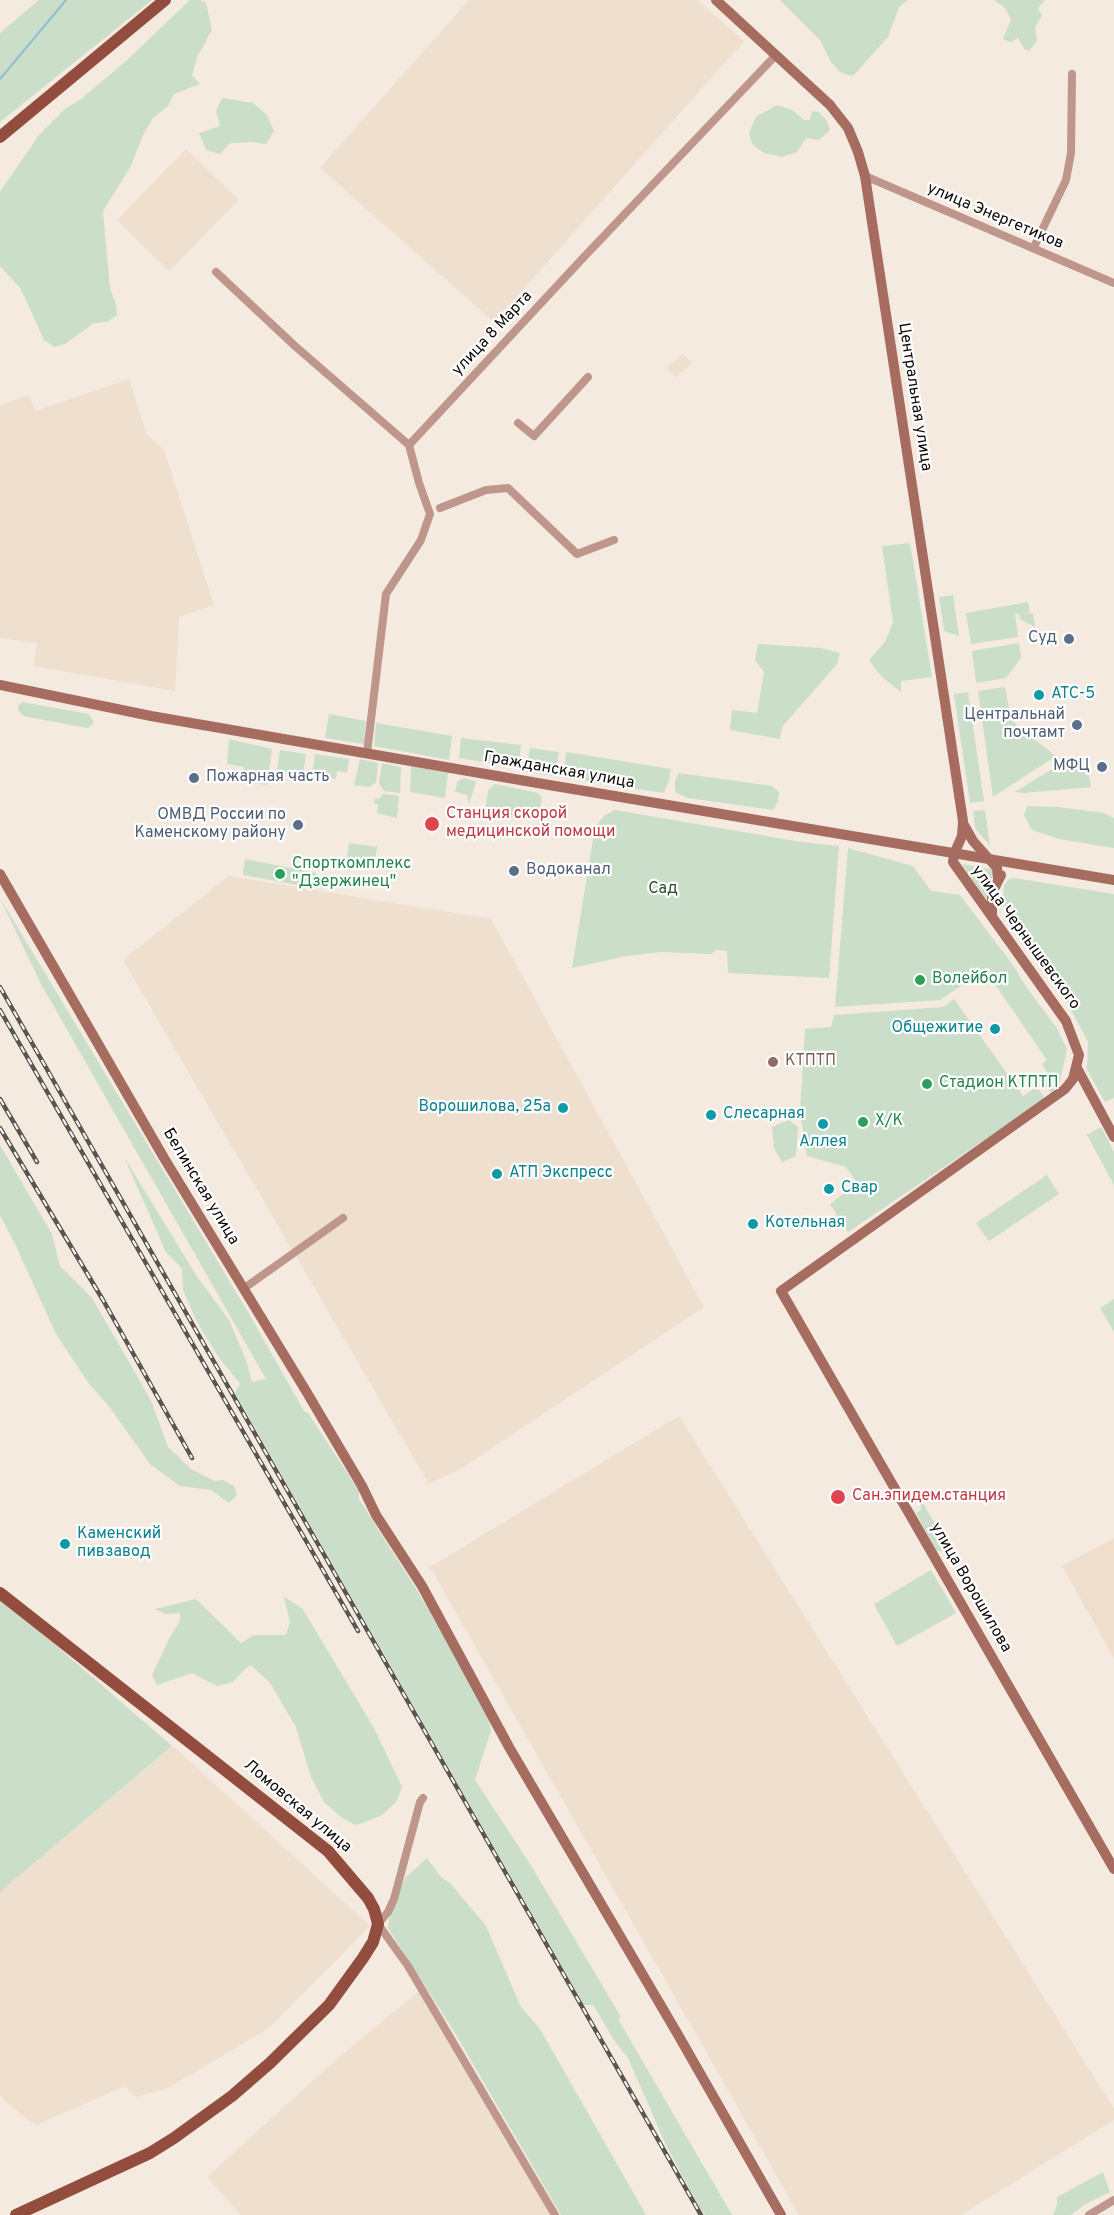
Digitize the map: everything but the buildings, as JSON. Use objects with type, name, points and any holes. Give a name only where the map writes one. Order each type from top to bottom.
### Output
[{"type":"main road","points":[[0,137],[165,0]]},
{"type":"main road","name":"Ломовская улица","points":[[0,1593],[328,1851],[368,1898],[378,1924]]},
{"type":"main road","points":[[16,2215],[150,2153],[232,2096],[270,2064],[329,2005],[373,1942],[378,1924]]},
{"type":"street","name":"Центральная улица","points":[[717,0],[830,105],[848,128],[865,176],[963,821],[962,836],[954,854]]},
{"type":"street","name":"улица 8 Марта","points":[[408,445],[776,55]]},
{"type":"street","points":[[1034,247],[1066,180],[1071,153],[1072,74]]},
{"type":"street","name":"улица Энергетиков","points":[[865,176],[1114,282]]},
{"type":"street","points":[[216,272],[408,445],[430,514],[421,540],[386,594],[367,753]]},
{"type":"street","points":[[518,423],[534,436],[588,377]]},
{"type":"street","points":[[440,508],[486,490],[508,488],[577,554],[615,540]]},
{"type":"street","name":"Гражданская улица","points":[[0,685],[151,716],[1114,880]]},
{"type":"street","points":[[963,821],[969,836],[998,868],[998,879]]},
{"type":"street","points":[[970,856],[978,852],[977,846]]},
{"type":"street","points":[[941,851],[955,866]]},
{"type":"street","name":"улица Чернышевского","points":[[954,854],[955,866],[1066,1021],[1079,1055],[1077,1068],[1114,1137]]},
{"type":"street","points":[[992,917],[992,894],[1008,863]]},
{"type":"street","name":"Белинская улица","points":[[0,874],[164,1158],[340,1448],[376,1515],[422,1586],[514,1756],[781,2215]]},
{"type":"street","name":"улица Ворошилова","points":[[1077,1068],[1073,1079],[1065,1089],[781,1290],[1114,1869]]},
{"type":"street","points":[[243,1289],[343,1218]]},
{"type":"street","points":[[423,1798],[394,1899],[388,1912],[378,1924],[408,1966],[555,2215]]},
{"type":"street","points":[[1089,2215],[1114,2200]]},
{"type":"shaded area","points":[[469,0],[697,0],[744,41],[494,322],[320,168]]},
{"type":"shaded area","points":[[186,149],[239,200],[169,271],[117,220]]},
{"type":"shaded area","points":[[683,353],[692,363],[676,377],[667,368]]},
{"type":"shaded area","points":[[129,379],[147,435],[164,450],[214,605],[179,617],[175,691],[34,666],[37,643],[0,638],[0,405],[29,395],[35,411]]},
{"type":"shaded area","points":[[229,876],[491,919],[704,1307],[462,1468],[429,1484],[123,960]]},
{"type":"shaded area","points":[[679,1416],[1114,2109],[1114,2120],[961,2215],[799,2215],[430,1567]]},
{"type":"shaded area","points":[[1114,1538],[1114,1658],[1062,1566]]},
{"type":"shaded area","points":[[173,1746],[370,1926],[269,2028],[168,2088],[136,2097],[125,2086],[36,2125],[10,2106],[0,2095],[0,1892]]},
{"type":"shaded area","points":[[419,1991],[551,2215],[241,2215],[207,2177],[338,2058]]},
{"type":"green space","points":[[39,0],[152,0],[0,122],[0,33]]},
{"type":"green space","points":[[190,0],[200,0],[206,3],[212,30],[197,57],[192,75],[200,84],[174,94],[168,106],[153,118],[143,135],[131,166],[103,211],[110,289],[116,304],[117,315],[107,322],[94,323],[65,344],[54,347],[44,340],[21,289],[0,266],[0,192],[39,135],[65,109],[81,99],[125,62]]},
{"type":"green space","points":[[780,0],[908,0],[899,7],[888,37],[853,76],[841,73],[831,62],[820,40]]},
{"type":"green space","points":[[994,0],[1045,0],[1038,8],[1042,16],[1035,27],[1037,41],[1029,51],[1024,49],[1018,38],[1011,42],[1003,39],[1011,20],[1005,8]]},
{"type":"green space","points":[[222,98],[253,103],[267,115],[274,131],[266,144],[230,143],[220,154],[206,150],[199,133],[220,126],[216,111]]},
{"type":"green space","points":[[777,105],[792,110],[804,120],[810,120],[812,111],[819,112],[827,121],[830,130],[819,140],[806,138],[797,152],[782,157],[764,153],[752,144],[749,133],[756,117]]},
{"type":"green space","points":[[910,543],[932,677],[901,681],[901,692],[882,677],[869,660],[885,642],[893,622],[882,546]]},
{"type":"green space","points":[[953,595],[959,636],[944,631],[939,597]]},
{"type":"green space","points":[[1028,602],[1030,612],[1022,614],[1033,613],[1035,627],[1020,619],[1019,614],[1015,614],[1018,637],[971,644],[966,613]]},
{"type":"green space","points":[[1019,643],[1021,658],[1006,678],[976,683],[972,651]]},
{"type":"green space","points":[[758,644],[821,648],[840,653],[837,664],[782,727],[780,739],[730,730],[732,710],[757,713],[764,672],[755,660]]},
{"type":"green space","points":[[1005,687],[1011,718],[1018,727],[1056,756],[993,797],[978,691]]},
{"type":"green space","points":[[968,692],[984,801],[970,803],[954,694]]},
{"type":"green space","points":[[22,702],[89,714],[94,723],[88,728],[23,716],[18,710]]},
{"type":"green space","points":[[329,714],[366,721],[364,744],[325,738]]},
{"type":"green space","points":[[376,723],[452,736],[449,760],[374,746]]},
{"type":"green space","points":[[461,738],[521,745],[518,768],[459,758]]},
{"type":"green space","points":[[229,739],[272,749],[267,785],[242,781],[244,767],[227,764]]},
{"type":"green space","points":[[530,748],[559,752],[555,776],[526,772]]},
{"type":"green space","points":[[280,750],[306,754],[303,774],[277,770]]},
{"type":"green space","points":[[566,752],[671,769],[669,780],[664,793],[564,778]]},
{"type":"green space","points":[[315,754],[349,759],[347,773],[337,771],[336,779],[312,775]]},
{"type":"green space","points":[[1086,758],[1091,787],[1015,792],[1062,763]]},
{"type":"green space","points":[[360,759],[378,763],[376,783],[369,787],[354,785]]},
{"type":"green space","points":[[382,763],[401,767],[400,793],[384,791],[379,784]]},
{"type":"green space","points":[[411,766],[448,773],[445,798],[410,792]]},
{"type":"green space","points":[[679,773],[772,786],[779,792],[778,801],[773,810],[688,798],[675,790],[675,781]]},
{"type":"green space","points":[[464,778],[476,782],[469,804],[467,795],[455,792],[457,782]]},
{"type":"green space","points":[[495,784],[538,793],[542,798],[538,819],[488,812],[486,807],[488,790]]},
{"type":"green space","points":[[383,794],[399,796],[397,818],[377,813],[378,804],[374,804],[375,799],[380,798]]},
{"type":"green space","points":[[1027,806],[1058,807],[1104,813],[1114,818],[1114,848],[1059,839],[1032,830],[1024,815]]},
{"type":"green space","name":"Сад","points":[[615,810],[801,842],[839,846],[829,978],[728,973],[727,951],[716,950],[711,954],[661,952],[626,956],[572,968],[595,827],[604,816]]},
{"type":"green space","points":[[985,810],[990,846],[975,828],[973,811]]},
{"type":"green space","points":[[349,843],[377,847],[374,870],[350,867],[347,860]]},
{"type":"green space","points":[[848,848],[913,866],[931,891],[960,895],[1056,1027],[1067,1049],[1059,1086],[1051,1093],[1043,1082],[1050,1077],[1042,1064],[1047,1060],[992,980],[977,975],[940,1000],[835,1007]]},
{"type":"green space","name":"Спорткомплекс \"Дзержинец\"","points":[[245,859],[316,873],[314,888],[243,875]]},
{"type":"green space","points":[[962,864],[995,870],[986,902]]},
{"type":"green space","points":[[1009,879],[1114,894],[1114,1098],[1105,1102],[1087,1070],[1088,1042],[1069,1006],[1006,913],[1003,903],[1004,885]]},
{"type":"green space","points":[[0,898],[248,1312],[304,1411],[308,1413],[359,1491],[359,1499],[442,1630],[487,1710],[491,1730],[475,1780],[532,1867],[621,2017],[618,2019],[732,2215],[705,2215],[699,2207],[665,2143],[628,2058],[593,2005],[584,2005],[235,1393],[240,1384],[217,1355],[197,1322],[183,1290],[182,1269],[166,1252],[124,1157],[198,1278],[229,1320],[246,1360],[252,1382],[266,1379],[41,984]]},
{"type":"green space","points":[[954,999],[1023,1096],[1037,1087],[1045,1099],[848,1232],[830,1204],[857,1183],[846,1167],[807,1156],[800,1112],[805,1029],[831,1027],[834,1015],[943,1007]]},
{"type":"green space","points":[[789,1120],[798,1127],[796,1156],[782,1162],[774,1148],[772,1127]]},
{"type":"green space","points":[[1101,1127],[1114,1152],[1114,1185],[1087,1135]]},
{"type":"green space","points":[[0,1145],[52,1234],[60,1266],[92,1298],[137,1376],[152,1403],[168,1447],[191,1469],[214,1481],[223,1480],[234,1486],[237,1495],[229,1503],[211,1490],[180,1486],[150,1464],[108,1405],[90,1385],[56,1334],[0,1215]]},
{"type":"green space","points":[[1047,1175],[1059,1194],[989,1241],[976,1223]]},
{"type":"green space","points":[[1114,1299],[1114,1332],[1100,1308]]},
{"type":"green space","points":[[922,1501],[948,1548],[943,1551],[936,1551],[916,1513],[922,1509],[919,1503]]},
{"type":"green space","points":[[931,1570],[956,1613],[897,1646],[874,1604]]},
{"type":"green space","points":[[0,1597],[172,1746],[0,1892]]},
{"type":"green space","points":[[284,1597],[302,1608],[375,1730],[402,1787],[397,1801],[382,1815],[363,1823],[355,1825],[341,1817],[324,1802],[311,1777],[296,1727],[270,1683],[251,1665],[233,1682],[217,1686],[192,1673],[157,1685],[152,1675],[180,1621],[180,1613],[166,1614],[155,1609],[196,1599],[241,1643],[254,1635],[286,1635],[290,1622]]},
{"type":"green space","points":[[427,1858],[441,1877],[451,1884],[486,1926],[521,2007],[540,2029],[646,2215],[561,2215],[455,2033],[388,1928],[390,1914],[405,1878]]},
{"type":"green space","points":[[1103,2172],[1110,2192],[1084,2205],[1071,2215],[1053,2215],[1057,2197]]},
{"type":"waterway","points":[[0,79],[66,0]]},
{"type":"railway","points":[[0,987],[701,2215]]},
{"type":"railway","points":[[0,1010],[358,1631]]},
{"type":"railway","points":[[0,1099],[37,1162]]},
{"type":"railway","points":[[0,1128],[103,1300],[192,1458]]},
{"type":"place","name":"Суд","points":[[1069,639]]},
{"type":"place","name":"АТС-5","points":[[1039,695]]},
{"type":"place","name":"Центральнай почтамт","points":[[1077,725]]},
{"type":"place","name":"МФЦ","points":[[1102,767]]},
{"type":"place","name":"Пожарная часть","points":[[194,778]]},
{"type":"place","name":"Станция скорой медицинской помощи","points":[[432,824]]},
{"type":"place","name":"ОМВД России по Каменскому району","points":[[298,825]]},
{"type":"place","name":"Водоканал","points":[[514,871]]},
{"type":"place","name":"Спорткомплекс \"Дзержинец\"","points":[[280,874]]},
{"type":"place","name":"Волейбол","points":[[920,980]]},
{"type":"place","name":"Общежитие","points":[[995,1029]]},
{"type":"place","name":"КТПТП","points":[[773,1062]]},
{"type":"place","name":"Стадион КТПТП","points":[[927,1084]]},
{"type":"place","name":"Ворошилова, 25а","points":[[563,1108]]},
{"type":"place","name":"Слесарная","points":[[711,1115]]},
{"type":"place","name":"Х/К","points":[[863,1122]]},
{"type":"place","name":"Аллея","points":[[823,1124]]},
{"type":"place","name":"АТП Экспресс","points":[[497,1174]]},
{"type":"place","name":"Свар","points":[[829,1189]]},
{"type":"place","name":"Котельная","points":[[753,1224]]},
{"type":"place","name":"Сан.эпидем.станция","points":[[838,1497]]},
{"type":"place","name":"Каменский пивзавод","points":[[65,1544]]}]
